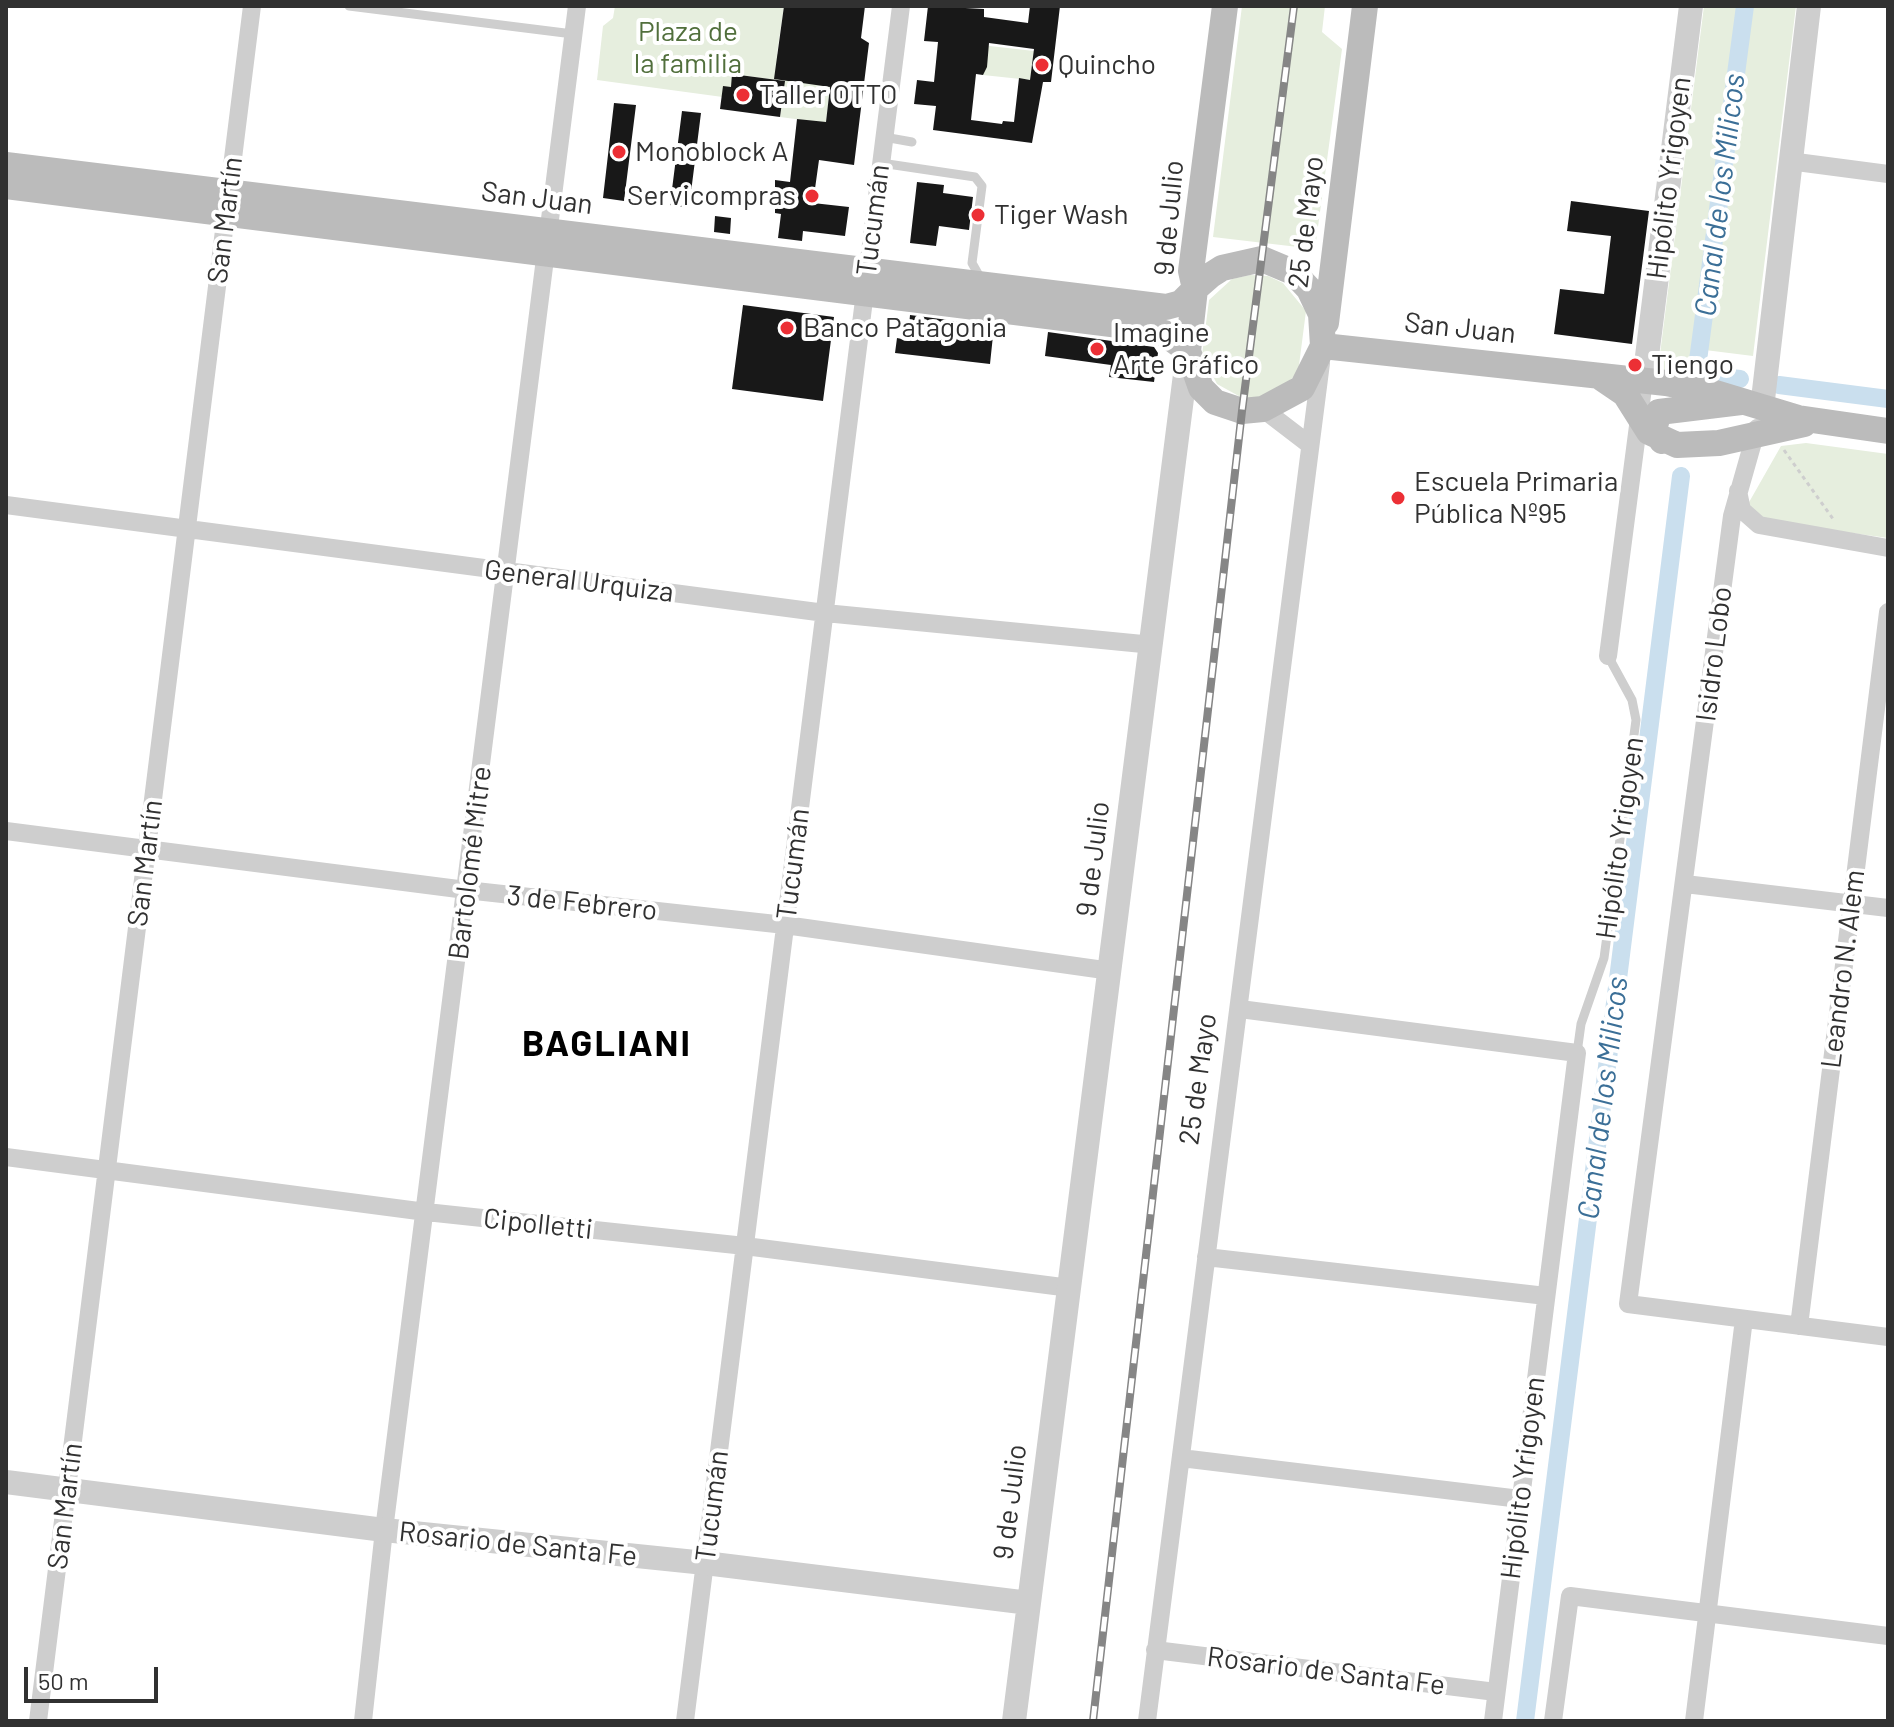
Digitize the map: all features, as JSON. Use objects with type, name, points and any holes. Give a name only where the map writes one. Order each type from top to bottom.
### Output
[{"type":"main road","name":"9 de Julio","points":[[1188,351],[1195,289],[1191,271],[1225,6]]},
{"type":"main road","name":"25 de Mayo","points":[[1323,346],[1365,6]]},
{"type":"main road","name":"San Juan","points":[[6,165],[227,202],[865,280],[1143,328],[1164,333],[1188,351]]},
{"type":"main road","name":"San Juan","points":[[6,186],[227,202]]},
{"type":"main road","name":"San Juan","points":[[865,280],[985,285],[1166,307],[1181,303],[1222,268],[1262,259],[1280,265],[1301,279],[1315,298],[1321,314],[1323,346],[1644,380],[1819,422],[1888,431]]},
{"type":"main road","points":[[1188,351],[1201,388],[1215,402],[1242,411],[1263,409],[1302,388],[1323,346]]},
{"type":"main road","name":"San Juan","points":[[1590,372],[1613,382],[1625,394],[1639,420],[1662,441],[1701,446],[1819,422]]},
{"type":"main road","points":[[1662,441],[1654,429],[1659,412],[1753,405]]},
{"type":"street","name":"San Martín","points":[[38,1721],[252,6]]},
{"type":"street","name":"Bartolomé Mitre","points":[[363,1721],[384,1530],[577,6]]},
{"type":"street","name":"Tucumán","points":[[685,1721],[901,6]]},
{"type":"street","name":"Hipólito Yrigoyen","points":[[1608,656],[1691,6]]},
{"type":"street","name":"Isidro Lobo","points":[[1744,1319],[1628,1304],[1738,491],[1756,435],[1753,405],[1809,6]]},
{"type":"street","points":[[1789,161],[1888,174]]},
{"type":"street","name":"25 de Mayo","points":[[1147,1721],[1323,346]]},
{"type":"street","name":"9 de Julio","points":[[1014,1721],[1188,351]]},
{"type":"street","points":[[1263,409],[1310,445]]},
{"type":"street","points":[[1738,491],[1742,510],[1759,525],[1888,548]]},
{"type":"street","name":"General Urquiza","points":[[6,505],[825,613],[1153,645]]},
{"type":"street","name":"Leandro N. Alem","points":[[1799,1326],[1888,612]]},
{"type":"street","name":"3 de Febrero","points":[[6,831],[466,890],[785,925],[1111,971]]},
{"type":"street","points":[[1685,884],[1888,908]]},
{"type":"street","points":[[1240,1009],[1577,1053]]},
{"type":"street","name":"Hipólito Yrigoyen","points":[[1493,1721],[1577,1053]]},
{"type":"street","name":"Cipolletti","points":[[6,1157],[426,1212],[745,1246],[1070,1288]]},
{"type":"street","points":[[1206,1257],[1546,1296]]},
{"type":"street","points":[[1694,1721],[1744,1319],[1888,1337]]},
{"type":"street","points":[[1181,1458],[1520,1499]]},
{"type":"street","name":"Rosario de Santa Fe","points":[[6,1482],[384,1530],[705,1563],[1029,1603]]},
{"type":"street","points":[[1553,1721],[1570,1596],[1888,1636]]},
{"type":"street","name":"Rosario de Santa Fe","points":[[1155,1650],[1496,1692]]},
{"type":"lane","points":[[349,6],[573,34]]},
{"type":"lane","points":[[884,137],[912,142]]},
{"type":"lane","points":[[881,163],[975,177],[982,186],[972,263],[985,285]]},
{"type":"lane","name":"Hipólito Yrigoyen","points":[[1577,1053],[1581,1024],[1604,958],[1636,720],[1632,700],[1608,656]]},
{"type":"path","points":[[1781,446],[1849,541]]},
{"type":"green space","name":"Plaza de la familia","points":[[615,6],[784,6],[777,54],[830,87],[826,123],[780,117],[784,81],[733,74],[730,98],[597,80],[603,26],[613,18]]},
{"type":"green space","points":[[1242,6],[1325,6],[1322,32],[1342,49],[1315,249],[1213,237]]},
{"type":"green space","points":[[1704,6],[1796,6],[1753,356],[1697,349],[1693,375],[1665,372],[1659,362]]},
{"type":"green space","points":[[981,45],[1034,51],[1030,80],[983,75]]},
{"type":"green space","points":[[1250,275],[1268,276],[1283,283],[1306,311],[1298,373],[1274,394],[1246,400],[1217,384],[1202,355],[1209,300],[1232,279]]},
{"type":"green space","points":[[1806,443],[1888,454],[1888,538],[1757,520],[1748,504],[1781,446]]},
{"type":"building","points":[[784,6],[865,6],[861,38],[869,43],[854,165],[819,160],[813,203],[849,207],[845,236],[803,231],[802,241],[778,238],[781,214],[775,213],[775,180],[790,182],[797,119],[826,122],[830,87],[774,79]]},
{"type":"building","points":[[928,6],[984,9],[984,17],[1028,23],[1030,6],[1060,6],[1051,82],[1043,82],[1032,143],[933,130],[936,106],[914,104],[917,80],[934,82],[938,42],[924,41]],"holes":[[[989,43],[1034,49],[1030,80],[1019,78],[1014,122],[1003,121],[1002,124],[971,120],[976,74],[983,75],[987,67]]]},
{"type":"building","points":[[732,74],[785,81],[780,117],[720,109],[723,86],[731,87]]},
{"type":"building","name":"Monoblock A","points":[[614,103],[636,105],[624,201],[603,198]]},
{"type":"building","points":[[682,111],[701,113],[689,208],[670,205]]},
{"type":"building","points":[[917,182],[944,185],[943,193],[973,197],[969,230],[939,226],[936,246],[910,243]]},
{"type":"building","points":[[1571,201],[1649,211],[1632,344],[1554,334],[1560,289],[1604,294],[1611,236],[1567,231]]},
{"type":"building","points":[[715,216],[731,218],[730,234],[714,232]]},
{"type":"building","points":[[743,305],[834,317],[823,401],[732,389]]},
{"type":"building","points":[[910,315],[994,326],[990,364],[895,353],[897,338],[902,339],[904,325],[909,326]]},
{"type":"building","points":[[1048,332],[1154,347],[1158,353],[1154,382],[1109,377],[1111,365],[1045,356]]},
{"type":"waterway","name":"Canal de los Milicos","points":[[1695,383],[1745,6]]},
{"type":"waterway","points":[[1697,374],[1740,379]]},
{"type":"waterway","points":[[1779,385],[1888,399]]},
{"type":"waterway","name":"Canal de los Milicos","points":[[1525,1721],[1681,476]]},
{"type":"railway","points":[[1093,1721],[1242,411],[1294,6]]},
{"type":"place","name":"Quincho","points":[[1042,65]]},
{"type":"place","name":"Taller OTTO","points":[[743,95]]},
{"type":"place","name":"Monoblock A","points":[[619,152]]},
{"type":"place","name":"Servicompras","points":[[812,196]]},
{"type":"place","name":"Tiger Wash","points":[[978,215]]},
{"type":"place","name":"Banco Patagonia","points":[[787,328]]},
{"type":"place","name":"Imagine Arte Gráfico","points":[[1097,349]]},
{"type":"place","name":"Tiengo","points":[[1635,365]]},
{"type":"place","name":"Escuela Primaria Pública Nº95","points":[[1398,498]]},
{"type":"district","name":"BAGLIANI","points":[[607,1044]]}]
